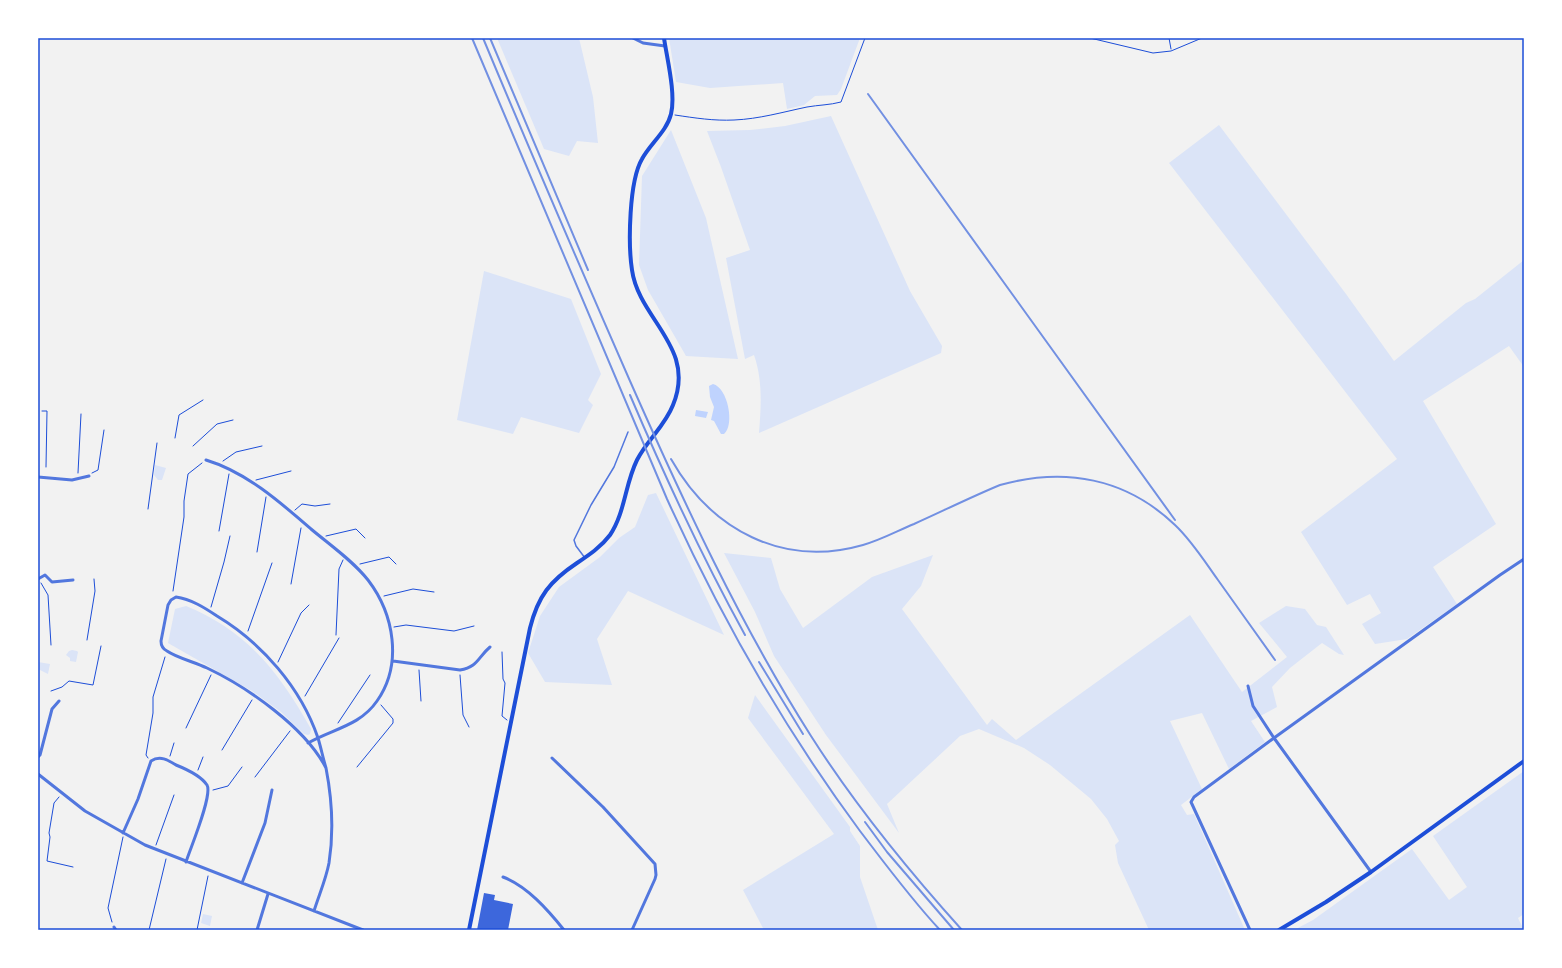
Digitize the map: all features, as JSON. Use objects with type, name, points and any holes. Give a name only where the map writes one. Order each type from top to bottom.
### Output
[{"type":"main road","points":[[469,930],[534,614],[538,602],[551,583],[602,545],[614,528],[621,511],[630,476],[635,465],[642,452],[668,417],[674,403],[678,384],[678,368],[673,350],[644,303],[637,288],[632,272],[630,250],[632,194],[635,177],[639,164],[666,125],[671,115],[672,95],[664,38]]},
{"type":"main road","points":[[1279,930],[1326,902],[1370,872],[1524,761]]},
{"type":"street","points":[[633,38],[643,43],[665,46]]},
{"type":"street","points":[[206,460],[219,464],[252,482],[302,521],[368,580],[384,606],[390,628],[393,661],[389,677],[377,701],[364,716],[339,730],[308,743]]},
{"type":"street","points":[[38,477],[72,480],[88,476]]},
{"type":"street","points":[[1250,930],[1191,802],[1194,797],[1524,559]]},
{"type":"street","points":[[38,579],[44,575],[52,582],[73,580]]},
{"type":"street","points":[[314,911],[329,864],[332,837],[330,793],[326,768],[318,738],[300,700],[276,667],[246,636],[210,612],[182,598],[176,597],[171,600],[168,605],[160,642],[161,646],[167,651],[212,671],[254,696],[293,727],[320,756],[326,768]]},
{"type":"street","points":[[393,661],[460,670],[474,665],[479,661],[483,652],[490,647]]},
{"type":"street","points":[[1248,686],[1253,706],[1274,738],[1370,872]]},
{"type":"street","points":[[38,757],[40,755],[52,709],[59,701]]},
{"type":"street","points":[[123,833],[138,799],[151,761],[156,758],[162,758],[196,776],[208,786],[209,791],[206,806],[186,862]]},
{"type":"street","points":[[552,758],[603,807],[654,864],[656,875],[655,880],[632,930]]},
{"type":"street","points":[[38,774],[85,811],[154,849],[363,930]]},
{"type":"street","points":[[242,883],[265,823],[272,790]]},
{"type":"street","points":[[503,877],[513,880],[537,900],[564,930]]},
{"type":"street","points":[[257,930],[268,894]]},
{"type":"lane","points":[[585,558],[576,546],[574,540],[591,505],[614,467],[628,432]]},
{"type":"path","points":[[671,115],[705,119],[734,120],[765,117],[809,107],[841,102],[864,38]]},
{"type":"path","points":[[1090,38],[1153,53],[1171,50],[1202,38]]},
{"type":"path","points":[[1169,38],[1171,50]]},
{"type":"path","points":[[176,438],[179,415],[203,400]]},
{"type":"path","points":[[42,411],[47,411],[46,467]]},
{"type":"path","points":[[78,478],[81,414]]},
{"type":"path","points":[[193,446],[217,424],[233,420]]},
{"type":"path","points":[[88,476],[98,470],[104,430]]},
{"type":"path","points":[[148,509],[157,443]]},
{"type":"path","points":[[219,464],[236,452],[262,446]]},
{"type":"path","points":[[173,591],[184,517],[184,501],[188,474],[206,460]]},
{"type":"path","points":[[219,531],[230,470]]},
{"type":"path","points":[[252,482],[258,478],[290,471]]},
{"type":"path","points":[[257,552],[266,493]]},
{"type":"path","points":[[292,513],[302,504],[315,506],[330,504]]},
{"type":"path","points":[[291,584],[302,521]]},
{"type":"path","points":[[321,537],[356,529],[365,538]]},
{"type":"path","points":[[210,612],[230,536]]},
{"type":"path","points":[[336,635],[339,569],[344,557]]},
{"type":"path","points":[[353,565],[389,557],[396,564]]},
{"type":"path","points":[[246,636],[272,563]]},
{"type":"path","points":[[38,579],[48,595],[51,645]]},
{"type":"path","points":[[86,640],[95,591],[94,579]]},
{"type":"path","points":[[379,597],[413,589],[434,592]]},
{"type":"path","points":[[276,667],[301,613],[309,605]]},
{"type":"path","points":[[390,628],[406,625],[454,631],[474,626]]},
{"type":"path","points":[[300,700],[305,696],[339,638]]},
{"type":"path","points":[[51,691],[62,687],[69,681],[93,685],[100,646]]},
{"type":"path","points":[[151,761],[146,756],[148,734],[153,713],[153,697],[167,651]]},
{"type":"path","points":[[502,652],[503,679],[505,683],[502,716],[507,720]]},
{"type":"path","points":[[419,664],[421,701]]},
{"type":"path","points":[[460,670],[463,715],[469,727]]},
{"type":"path","points":[[186,728],[212,671]]},
{"type":"path","points":[[339,730],[338,723],[370,675]]},
{"type":"path","points":[[222,750],[254,696]]},
{"type":"path","points":[[357,767],[393,723],[393,719],[377,701]]},
{"type":"path","points":[[255,777],[293,727]]},
{"type":"path","points":[[168,761],[174,743]]},
{"type":"path","points":[[196,776],[203,757]]},
{"type":"path","points":[[209,791],[228,786],[242,767]]},
{"type":"path","points":[[62,794],[54,803],[49,833],[50,837],[47,861],[73,866]]},
{"type":"path","points":[[154,849],[174,795]]},
{"type":"path","points":[[115,928],[108,908],[123,833]]},
{"type":"path","points":[[149,930],[167,854]]},
{"type":"path","points":[[197,930],[209,871]]},
{"type":"shaded area","points":[[497,38],[579,38],[593,97],[598,143],[577,141],[569,156],[544,149]]},
{"type":"shaded area","points":[[669,38],[860,38],[841,89],[837,95],[815,96],[804,105],[787,109],[783,83],[710,88],[676,82]]},
{"type":"shaded area","points":[[831,116],[910,291],[942,346],[941,353],[759,433],[761,404],[759,374],[754,355],[745,359],[726,258],[750,250],[707,131],[750,130],[785,126]]},
{"type":"shaded area","points":[[1219,125],[1346,294],[1394,361],[1466,303],[1475,299],[1524,260],[1524,367],[1509,346],[1423,401],[1496,524],[1433,567],[1457,604],[1407,639],[1375,644],[1362,624],[1381,613],[1370,594],[1347,605],[1301,532],[1397,459],[1169,163]]},
{"type":"shaded area","points":[[671,130],[706,218],[738,359],[686,356],[648,290],[639,265],[642,176]]},
{"type":"shaded area","points":[[484,271],[571,299],[601,374],[588,400],[593,405],[579,433],[521,417],[513,434],[457,420]]},
{"type":"shaded area","points":[[155,465],[166,468],[162,480],[158,480],[154,475]]},
{"type":"shaded area","points":[[656,493],[724,635],[628,591],[597,639],[612,685],[545,682],[528,653],[540,616],[559,587],[600,557],[619,538],[635,527],[648,495]]},
{"type":"shaded area","points":[[724,553],[771,558],[780,589],[803,628],[872,577],[933,555],[921,586],[902,609],[987,725],[992,719],[1016,740],[1190,615],[1242,692],[1287,657],[1259,623],[1286,606],[1305,609],[1317,625],[1326,627],[1344,655],[1339,654],[1322,643],[1290,668],[1272,687],[1277,707],[1251,721],[1265,742],[1229,769],[1202,713],[1170,721],[1202,789],[1181,805],[1187,815],[1194,814],[1245,930],[1149,930],[1118,863],[1115,845],[1119,841],[1107,819],[1091,799],[1050,765],[1024,748],[979,729],[960,736],[887,804],[899,833],[826,735],[774,656],[755,612]]},
{"type":"shaded area","points":[[186,606],[208,616],[227,628],[244,641],[259,656],[287,689],[311,729],[310,734],[304,734],[281,712],[252,691],[168,643],[175,609]]},
{"type":"shaded area","points":[[72,650],[78,652],[76,662],[70,661],[70,658],[66,655]]},
{"type":"shaded area","points":[[38,662],[50,664],[48,674],[38,669]]},
{"type":"shaded area","points":[[755,695],[850,827],[850,831],[860,846],[860,877],[878,930],[764,930],[743,890],[834,834],[748,718]]},
{"type":"shaded area","points":[[1524,771],[1524,914],[1518,918],[1524,930],[1294,930],[1313,920],[1412,849],[1449,900],[1467,887],[1433,836]]},
{"type":"shaded area","points":[[203,914],[212,916],[210,926],[201,923]]},
{"type":"water","points":[[713,384],[723,392],[728,407],[729,423],[724,434],[721,434],[714,421],[711,420],[714,407],[710,397],[709,386]]},
{"type":"water","points":[[696,410],[708,412],[706,418],[695,416]]},
{"type":"building","points":[[484,893],[495,895],[494,900],[513,904],[508,930],[477,930]]},
{"type":"railway","points":[[472,38],[667,499],[687,543],[731,628],[779,711],[832,792],[889,869],[940,930]]},
{"type":"railway","points":[[483,38],[650,427],[714,562],[760,650],[811,736],[845,787],[921,884],[962,930]]},
{"type":"railway","points":[[490,38],[588,270]]},
{"type":"railway","points":[[868,94],[1175,520]]},
{"type":"railway","points":[[630,395],[684,516],[745,635]]},
{"type":"railway","points":[[671,459],[687,484],[707,506],[728,523],[752,537],[778,547],[805,551],[833,551],[870,543],[978,494],[1000,485],[1024,480],[1048,477],[1071,477],[1115,487],[1136,496],[1156,509],[1181,531],[1198,552],[1275,660]]},
{"type":"railway","points":[[759,662],[803,734]]},
{"type":"railway","points":[[865,822],[887,852],[954,930]]}]
